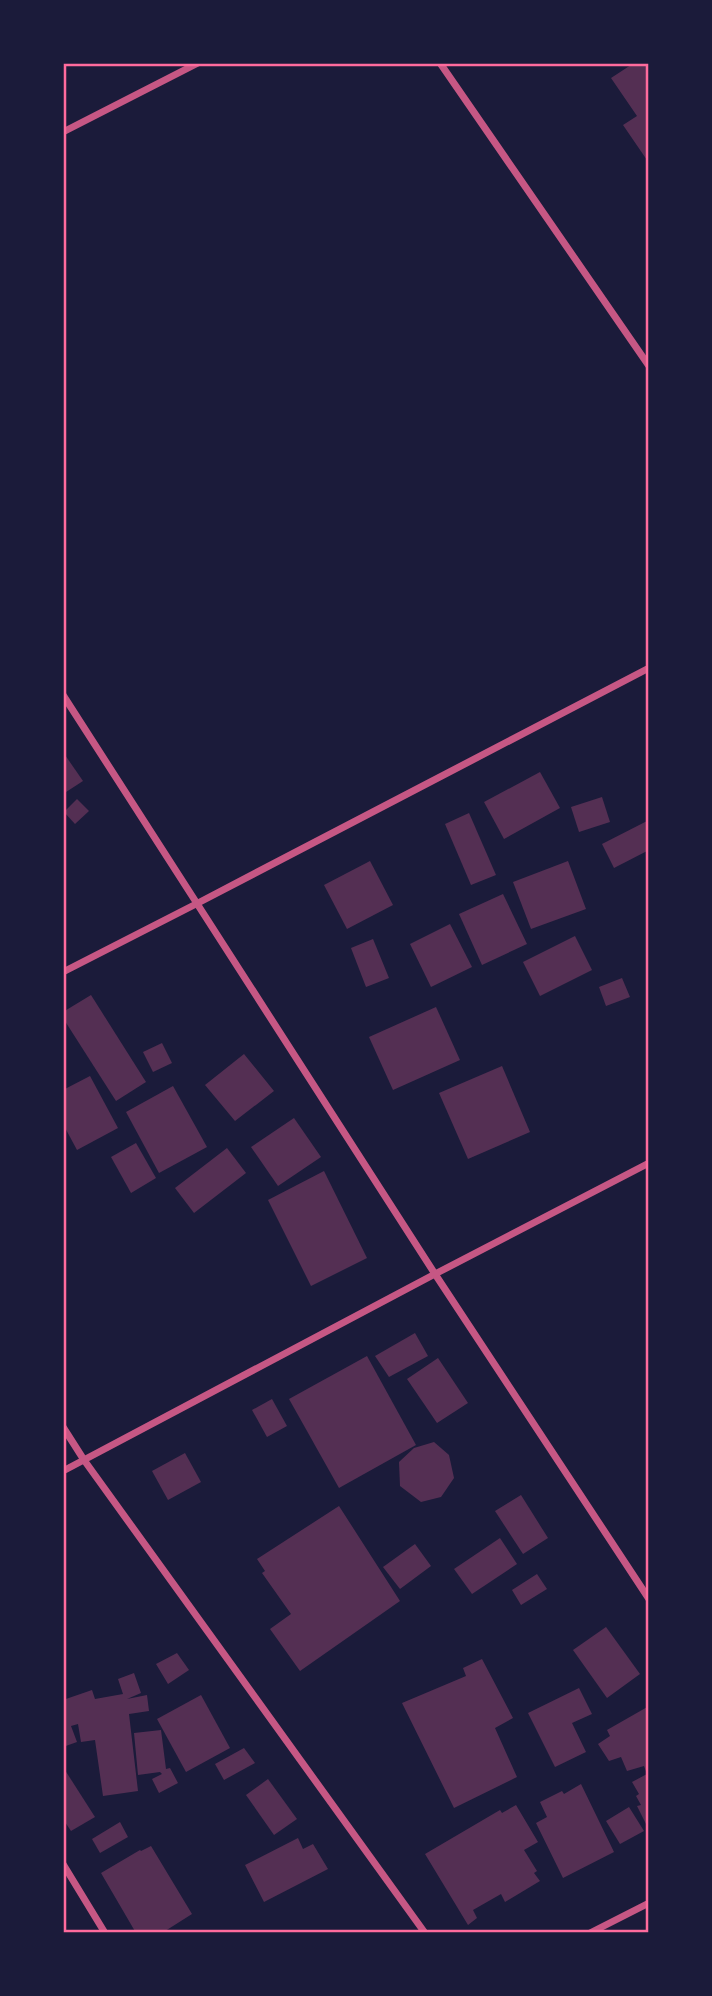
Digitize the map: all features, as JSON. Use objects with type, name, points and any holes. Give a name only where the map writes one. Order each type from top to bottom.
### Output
[{"type":"street","points":[[63,132],[198,63]]},
{"type":"street","points":[[440,63],[649,366]]},
{"type":"street","points":[[63,972],[649,668]]},
{"type":"street","points":[[63,695],[435,1273],[649,1599]]},
{"type":"street","points":[[63,1471],[435,1273],[649,1163]]},
{"type":"street","points":[[63,1427],[84,1460],[425,1933]]},
{"type":"street","points":[[63,1864],[105,1933]]},
{"type":"street","points":[[590,1933],[649,1903]]},
{"type":"building","points":[[634,63],[649,63],[649,163],[623,125],[637,116],[611,78]]},
{"type":"building","points":[[63,752],[83,781],[63,794]]},
{"type":"building","points":[[540,772],[560,808],[504,839],[484,802]]},
{"type":"building","points":[[602,797],[610,822],[579,832],[571,807]]},
{"type":"building","points":[[77,799],[89,811],[75,824],[64,812]]},
{"type":"building","points":[[469,813],[496,875],[471,885],[445,824]]},
{"type":"building","points":[[649,820],[649,850],[614,868],[602,844]]},
{"type":"building","points":[[370,861],[393,905],[347,929],[324,885]]},
{"type":"building","points":[[568,861],[586,909],[531,929],[513,882]]},
{"type":"building","points":[[503,894],[527,944],[482,965],[459,914]]},
{"type":"building","points":[[450,924],[472,967],[431,987],[410,944]]},
{"type":"building","points":[[575,936],[592,970],[540,996],[523,962]]},
{"type":"building","points":[[373,939],[389,978],[366,987],[351,948]]},
{"type":"building","points":[[622,978],[630,997],[606,1006],[599,987]]},
{"type":"building","points":[[91,995],[146,1082],[116,1101],[63,1018],[63,1012]]},
{"type":"building","points":[[436,1007],[460,1060],[393,1090],[369,1037]]},
{"type":"building","points":[[162,1043],[172,1063],[153,1072],[143,1052]]},
{"type":"building","points":[[244,1054],[274,1091],[235,1121],[205,1085]]},
{"type":"building","points":[[502,1066],[530,1132],[468,1159],[439,1093]]},
{"type":"building","points":[[90,1076],[118,1128],[77,1150],[63,1124],[63,1090]]},
{"type":"building","points":[[173,1086],[207,1147],[159,1173],[126,1112]]},
{"type":"building","points":[[294,1118],[321,1157],[278,1186],[251,1147]]},
{"type":"building","points":[[136,1143],[156,1178],[131,1193],[111,1157]]},
{"type":"building","points":[[227,1148],[246,1173],[194,1213],[175,1188]]},
{"type":"building","points":[[324,1171],[367,1258],[311,1286],[268,1200]]},
{"type":"building","points":[[415,1333],[428,1356],[389,1377],[375,1356]]},
{"type":"building","points":[[367,1356],[416,1445],[339,1488],[289,1399]]},
{"type":"building","points":[[438,1358],[468,1403],[437,1423],[407,1379]]},
{"type":"building","points":[[272,1399],[287,1426],[267,1437],[252,1410]]},
{"type":"building","points":[[434,1442],[449,1455],[454,1478],[441,1497],[421,1502],[400,1486],[399,1462],[414,1448]]},
{"type":"building","points":[[185,1453],[201,1482],[168,1500],[152,1471]]},
{"type":"building","points":[[521,1495],[548,1538],[523,1554],[495,1511]]},
{"type":"building","points":[[339,1506],[400,1601],[300,1671],[270,1629],[291,1614],[262,1573],[265,1571],[257,1559]]},
{"type":"building","points":[[500,1538],[517,1564],[472,1594],[454,1569]]},
{"type":"building","points":[[415,1544],[431,1566],[400,1589],[383,1567]]},
{"type":"building","points":[[537,1574],[547,1589],[521,1605],[512,1590]]},
{"type":"building","points":[[606,1627],[640,1674],[607,1698],[573,1650]]},
{"type":"building","points":[[177,1653],[189,1670],[168,1684],[156,1664]]},
{"type":"building","points":[[482,1659],[513,1718],[495,1728],[517,1777],[454,1808],[402,1703],[466,1676],[463,1668]]},
{"type":"building","points":[[134,1673],[141,1693],[127,1699],[147,1695],[149,1711],[129,1714],[138,1791],[103,1796],[95,1740],[81,1742],[78,1724],[71,1726],[77,1742],[63,1747],[63,1700],[92,1690],[95,1699],[123,1694],[118,1679]]},
{"type":"building","points":[[579,1688],[592,1714],[572,1723],[586,1752],[555,1767],[528,1713]]},
{"type":"building","points":[[201,1695],[230,1748],[186,1772],[157,1719]]},
{"type":"building","points":[[649,1706],[649,1830],[637,1806],[641,1805],[636,1796],[639,1794],[632,1782],[647,1774],[644,1766],[627,1771],[621,1757],[609,1761],[598,1744],[610,1736],[607,1730]]},
{"type":"building","points":[[161,1730],[166,1769],[170,1768],[178,1783],[159,1793],[152,1779],[162,1774],[160,1772],[138,1775],[134,1733]]},
{"type":"building","points":[[244,1748],[255,1763],[224,1780],[215,1764]]},
{"type":"building","points":[[63,1767],[95,1817],[71,1831],[63,1819]]},
{"type":"building","points":[[268,1779],[297,1819],[274,1835],[246,1795]]},
{"type":"building","points":[[581,1784],[614,1852],[563,1878],[536,1823],[547,1817],[540,1802],[562,1791],[564,1794]]},
{"type":"building","points":[[516,1805],[538,1842],[524,1850],[540,1881],[505,1902],[501,1894],[473,1910],[477,1918],[468,1925],[425,1854],[500,1810],[502,1813]]},
{"type":"building","points":[[629,1807],[644,1831],[620,1844],[606,1821]]},
{"type":"building","points":[[120,1822],[128,1837],[100,1853],[92,1839]]},
{"type":"building","points":[[298,1838],[303,1849],[313,1844],[328,1869],[264,1902],[245,1865]]},
{"type":"building","points":[[151,1846],[192,1914],[162,1933],[136,1933],[101,1873]]}]
